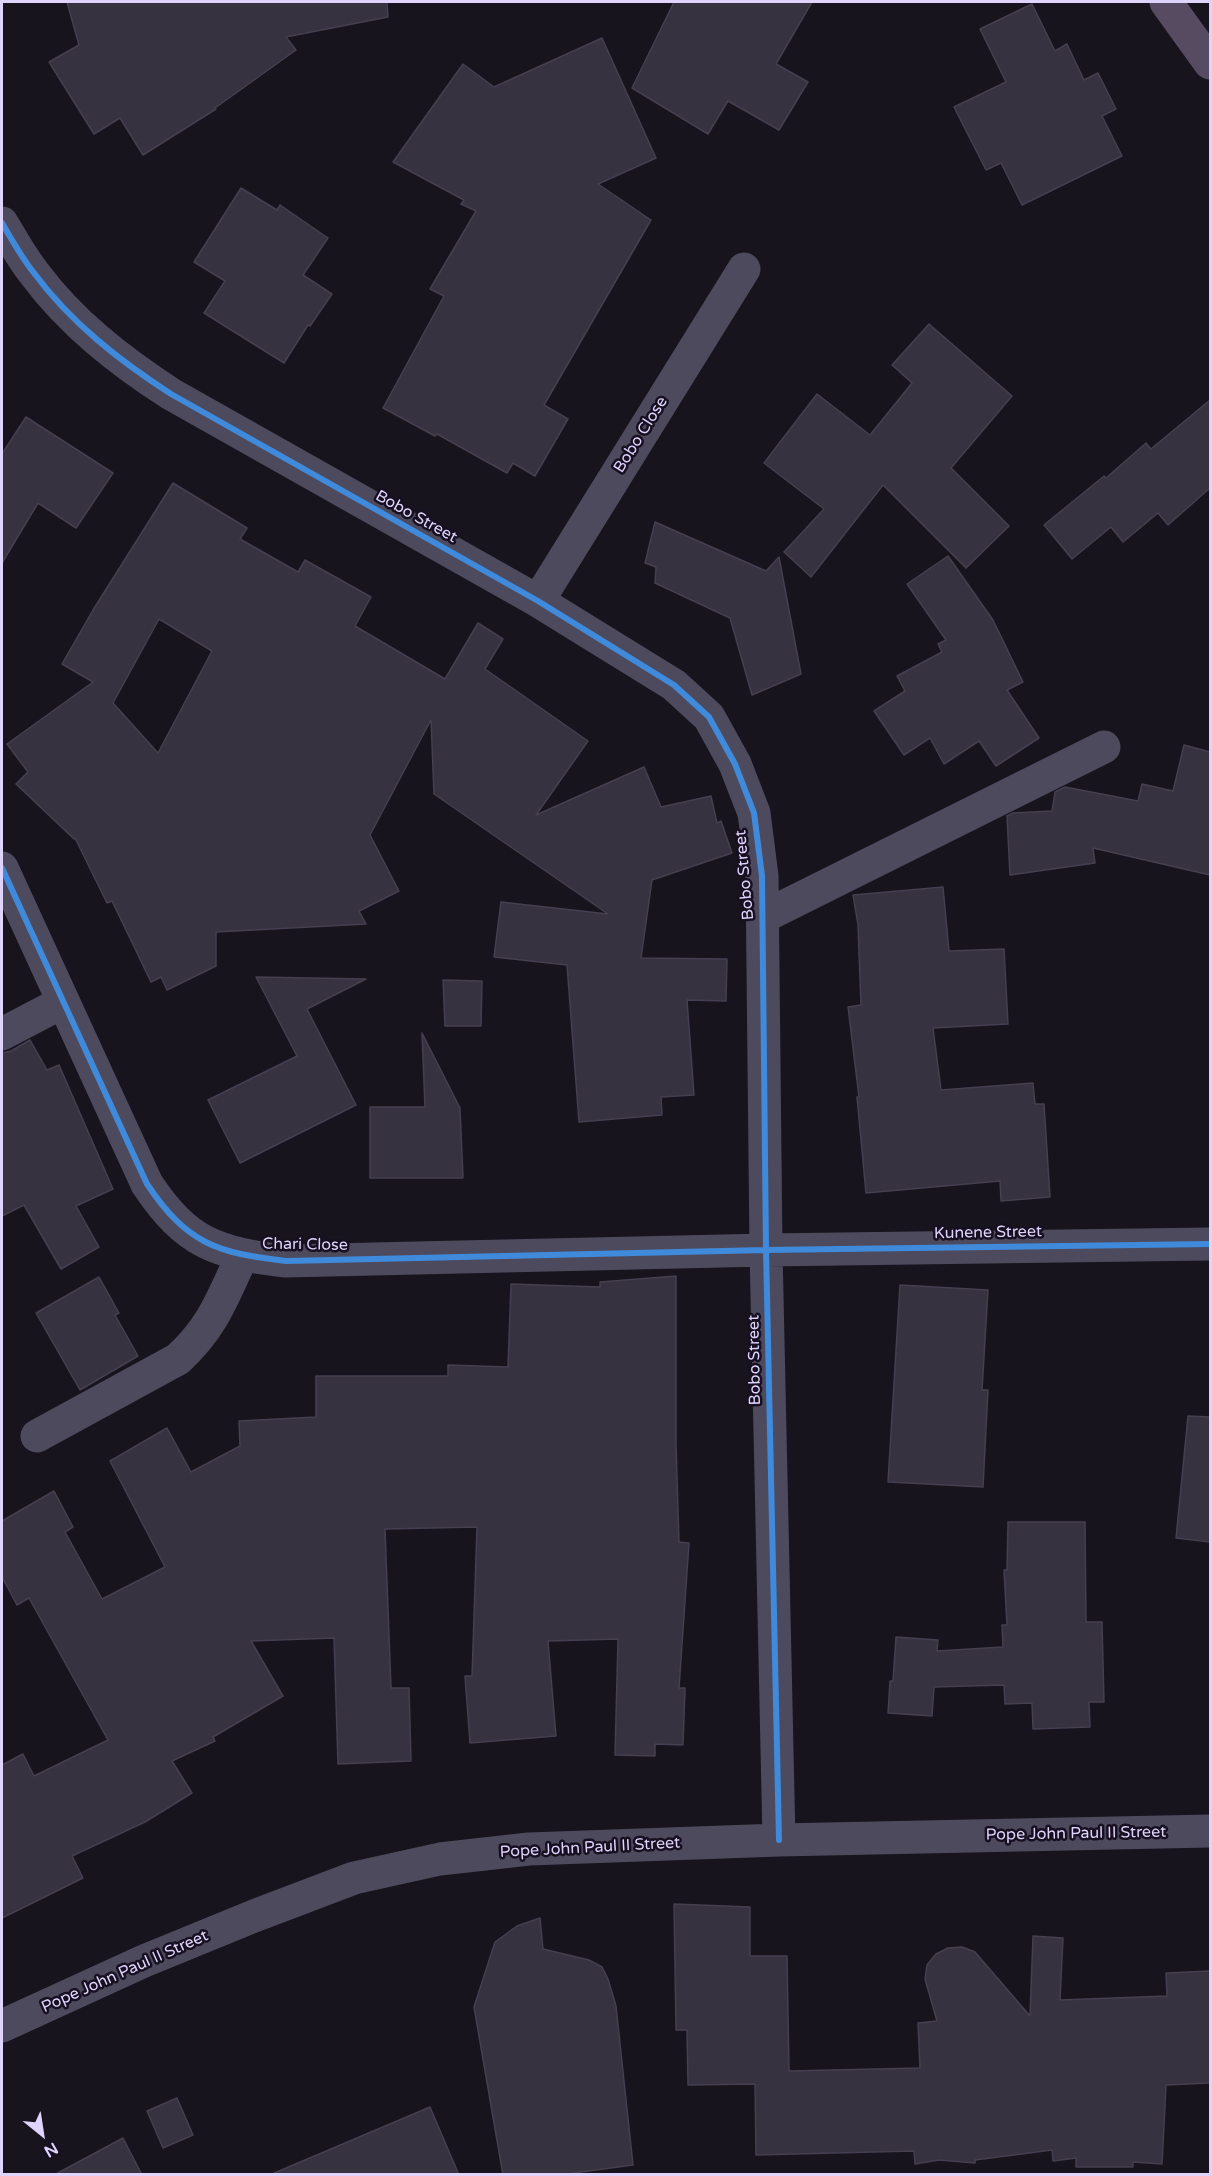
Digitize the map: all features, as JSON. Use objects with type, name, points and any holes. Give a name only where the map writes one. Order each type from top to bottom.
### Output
[{"type":"main road","points":[[1166,2],[1210,63]]},
{"type":"street","name":"Bobo Street","points":[[2,223],[41,281],[74,319],[125,364],[181,400],[538,601],[674,685],[708,717],[735,764],[754,813],[762,876],[766,1250],[779,1840]]},
{"type":"street","name":"Bobo Close","points":[[538,601],[744,269]]},
{"type":"street","points":[[763,917],[1104,747]]},
{"type":"street","name":"Chari Close","points":[[2,868],[147,1184],[165,1210],[188,1233],[216,1247],[242,1256],[286,1261],[766,1250]]},
{"type":"street","points":[[2,1034],[63,1002]]},
{"type":"street","name":"Kunene Street","points":[[766,1250],[1210,1244]]},
{"type":"street","points":[[37,1436],[178,1359],[197,1342],[214,1317],[242,1256]]},
{"type":"street","name":"Pope John Paul II Street","points":[[2,2026],[155,1956],[254,1916],[354,1878],[440,1859],[529,1849],[779,1840],[1210,1831]]},
{"type":"building","points":[[67,2],[387,2],[388,17],[286,37],[296,50],[216,109],[143,155],[120,118],[94,134],[49,62],[79,45]]},
{"type":"building","points":[[674,2],[812,2],[776,64],[808,82],[779,130],[728,101],[708,134],[632,88]]},
{"type":"building","points":[[1032,4],[1055,51],[1067,44],[1084,80],[1098,73],[1116,109],[1102,116],[1122,156],[1022,205],[1001,163],[986,170],[954,107],[1006,82],[980,29]]},
{"type":"building","points":[[602,38],[656,158],[598,184],[651,220],[544,405],[568,419],[535,476],[513,463],[507,473],[437,434],[435,436],[383,408],[444,296],[430,289],[476,211],[461,204],[464,200],[393,162],[463,64],[494,87]]},
{"type":"building","points":[[241,188],[277,210],[280,205],[328,238],[303,275],[332,294],[310,326],[308,325],[284,363],[204,313],[225,281],[194,262]]},
{"type":"building","points":[[929,324],[1012,396],[951,468],[1009,526],[966,568],[883,485],[811,577],[784,552],[824,509],[764,463],[817,394],[870,435],[912,383],[892,365]]},
{"type":"building","points":[[1210,400],[1210,488],[1168,525],[1158,513],[1123,542],[1111,527],[1072,559],[1044,525],[1104,476],[1106,478],[1146,443],[1151,449]]},
{"type":"building","points":[[26,417],[113,473],[76,528],[38,503],[2,563],[2,454]]},
{"type":"building","points":[[173,483],[247,528],[240,539],[298,572],[305,560],[371,597],[355,626],[445,679],[478,623],[503,639],[485,669],[588,741],[536,815],[644,767],[661,807],[711,796],[717,823],[721,821],[732,853],[652,880],[641,958],[727,959],[726,1001],[687,1000],[694,1095],[661,1097],[662,1115],[579,1122],[567,965],[494,957],[501,902],[608,914],[434,794],[431,720],[370,835],[399,891],[359,911],[366,924],[216,932],[216,966],[167,990],[161,977],[151,982],[112,901],[107,903],[75,838],[16,784],[28,772],[7,744],[93,682],[62,664],[93,610]],"holes":[[[159,619],[212,651],[158,753],[113,703]]]},
{"type":"building","points":[[655,522],[766,571],[779,557],[801,674],[752,695],[730,618],[655,583],[656,567],[645,563]]},
{"type":"building","points":[[948,556],[993,620],[1023,682],[1007,690],[1039,738],[996,766],[979,741],[944,764],[930,738],[904,755],[874,711],[905,691],[897,676],[942,652],[938,644],[946,640],[907,584]]},
{"type":"building","points":[[1184,745],[1210,752],[1210,875],[1093,848],[1095,863],[1010,875],[1007,816],[1013,813],[1052,811],[1055,792],[1065,787],[1138,801],[1142,784],[1173,791]]},
{"type":"building","points":[[943,887],[949,951],[1004,949],[1008,1024],[933,1028],[941,1090],[1033,1083],[1035,1104],[1044,1104],[1050,1197],[1001,1201],[1000,1181],[866,1193],[857,1097],[859,1097],[848,1007],[861,1005],[858,925],[853,895]]},
{"type":"building","points":[[256,977],[366,979],[307,1009],[356,1105],[240,1163],[208,1100],[297,1056]]},
{"type":"building","points":[[443,980],[482,981],[481,1026],[445,1026]]},
{"type":"building","points":[[422,1033],[460,1108],[463,1178],[370,1178],[370,1107],[425,1107]]},
{"type":"building","points":[[30,1040],[47,1070],[59,1065],[113,1189],[76,1206],[99,1247],[61,1269],[24,1205],[2,1216],[2,1053],[11,1051]]},
{"type":"building","points":[[676,1276],[676,1444],[679,1542],[689,1543],[679,1688],[685,1688],[683,1745],[655,1744],[655,1756],[615,1755],[618,1639],[548,1641],[556,1736],[470,1743],[465,1676],[472,1676],[477,1527],[385,1529],[391,1688],[409,1688],[411,1761],[338,1764],[334,1638],[251,1641],[283,1696],[213,1737],[215,1741],[172,1761],[192,1793],[145,1822],[72,1856],[83,1878],[2,1918],[2,1765],[23,1754],[34,1776],[108,1740],[29,1598],[17,1605],[2,1577],[2,1521],[54,1491],[73,1527],[65,1532],[102,1599],[165,1567],[110,1461],[167,1428],[191,1472],[240,1446],[239,1421],[316,1417],[316,1376],[448,1376],[448,1365],[508,1367],[511,1284],[600,1287],[600,1282]]},
{"type":"building","points":[[99,1277],[119,1313],[115,1315],[138,1356],[80,1390],[36,1313]]},
{"type":"building","points":[[900,1285],[988,1290],[982,1390],[988,1390],[983,1487],[888,1482]]},
{"type":"building","points":[[1188,1416],[1210,1417],[1210,1542],[1176,1538]]},
{"type":"building","points":[[1008,1522],[1085,1522],[1086,1622],[1102,1622],[1104,1702],[1089,1702],[1090,1727],[1033,1729],[1032,1703],[1005,1704],[1004,1685],[934,1687],[932,1716],[888,1713],[896,1637],[938,1640],[937,1651],[1003,1647],[1002,1625],[1007,1625],[1004,1570],[1007,1570]]},
{"type":"building","points":[[674,1904],[750,1907],[750,1956],[787,1956],[789,2071],[920,2068],[918,2023],[937,2021],[925,1979],[927,1965],[936,1954],[948,1948],[962,1947],[975,1952],[1030,2016],[1033,1936],[1063,1938],[1060,2000],[1167,1996],[1166,1973],[1210,1971],[1210,2083],[1166,2085],[1162,2164],[1133,2162],[1133,2167],[1076,2167],[1076,2158],[1053,2161],[1052,2150],[975,2160],[975,2163],[939,2160],[915,2164],[914,2151],[756,2155],[755,2084],[688,2085],[687,2030],[676,2030]]},
{"type":"building","points":[[540,1918],[543,1949],[589,1960],[602,1967],[608,1979],[616,2006],[633,2165],[559,2175],[503,2175],[474,2007],[495,1942],[517,1926]]},
{"type":"building","points":[[177,2098],[193,2135],[163,2148],[147,2111]]},
{"type":"building","points":[[430,2107],[459,2175],[272,2175],[272,2174]]},
{"type":"building","points":[[123,2138],[142,2175],[54,2175]]},
{"type":"cycle path","points":[[2,223],[17,249],[48,291],[80,325],[133,368],[171,394],[538,601],[674,685],[709,717],[735,764],[754,813],[762,876],[766,1250],[779,1840]]},
{"type":"cycle path","points":[[2,868],[147,1184],[176,1220],[190,1233],[222,1249],[286,1261],[766,1250],[1210,1244]]}]
